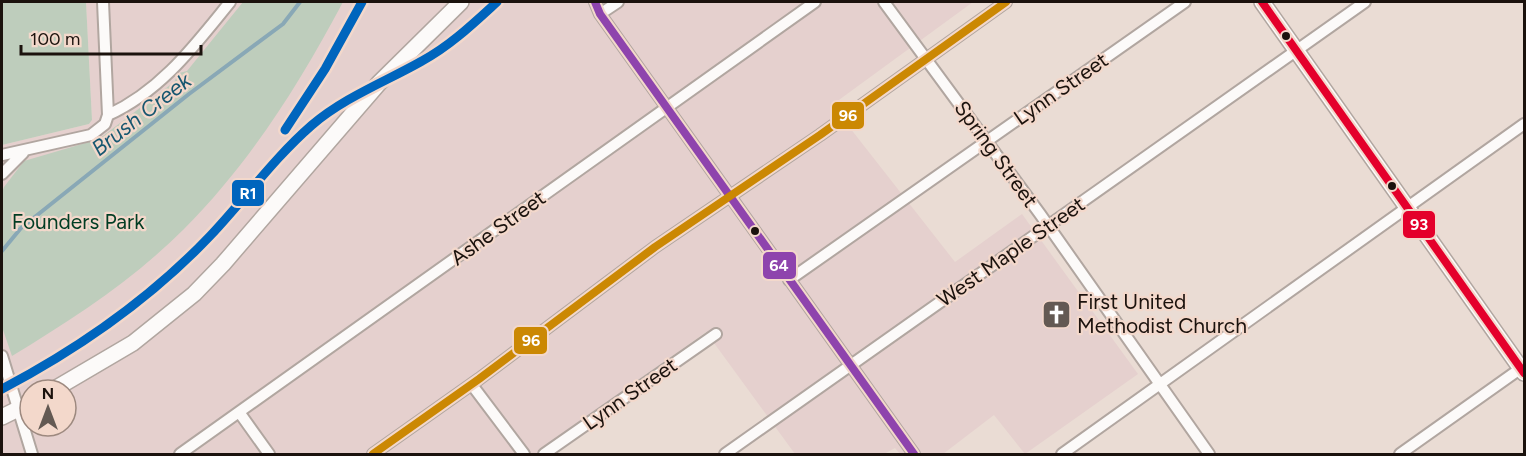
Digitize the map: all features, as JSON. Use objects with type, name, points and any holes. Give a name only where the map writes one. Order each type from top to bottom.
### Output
[{"type":"main road","points":[[73,378],[133,343],[194,294],[223,264],[379,83],[461,2]]},
{"type":"main road","points":[[1262,2],[1410,207],[1523,369]]},
{"type":"main road","points":[[2,417],[18,409]]},
{"type":"street","points":[[2,155],[91,135],[105,124],[108,115],[103,2]]},
{"type":"street","points":[[108,115],[123,108],[178,66],[230,2]]},
{"type":"street","points":[[595,2],[600,14],[914,454]]},
{"type":"street","points":[[600,14],[618,2]]},
{"type":"street","name":"Ashe Street","points":[[180,454],[815,2]]},
{"type":"street","name":"Spring Street","points":[[884,2],[1048,226],[1158,385],[1209,454]]},
{"type":"street","points":[[374,454],[655,247],[730,197],[1006,2]]},
{"type":"street","name":"Lynn Street","points":[[789,280],[1185,2]]},
{"type":"street","name":"West Maple Street","points":[[725,454],[1365,2]]},
{"type":"street","points":[[1062,454],[1524,124]]},
{"type":"street","points":[[2,174],[13,161],[29,150]]},
{"type":"street","name":"Lynn Street","points":[[544,454],[716,334]]},
{"type":"street","points":[[2,356],[18,394]]},
{"type":"street","points":[[1400,454],[1523,369]]},
{"type":"street","points":[[472,384],[524,454]]},
{"type":"street","points":[[239,412],[269,454]]},
{"type":"street","points":[[29,438],[32,454]]},
{"type":"shaded area","points":[[86,2],[973,2],[832,105],[955,262],[1022,214],[1138,374],[1025,454],[994,415],[943,454],[900,454],[895,448],[884,454],[795,454],[706,332],[535,454],[2,454],[2,145],[89,124],[92,120]]},
{"type":"green space","points":[[2,2],[86,2],[92,120],[89,124],[2,145]]},
{"type":"green space","name":"Founders Park","points":[[243,2],[343,2],[272,121],[252,150],[208,204],[164,248],[123,282],[80,313],[12,356],[2,327],[2,192],[4,187],[24,161],[99,139],[174,82],[179,73],[187,71]]},
{"type":"waterway","name":"Brush Creek","points":[[2,251],[21,228],[189,94],[283,24],[300,2]]},
{"type":"transit line","name":"R1","points":[[285,130],[325,69],[362,2]]},
{"type":"transit line","name":"R1","points":[[2,389],[86,339],[163,280],[210,236],[285,151],[312,125],[352,98],[432,55],[461,34],[497,2]]},
{"type":"transit line","name":"64","points":[[595,2],[600,14],[914,454]]},
{"type":"transit line","name":"96","points":[[373,454],[479,379],[655,247],[820,135],[1006,2]]},
{"type":"transit line","name":"93","points":[[1262,2],[1524,373]]},
{"type":"place","name":"First United Methodist Church","points":[[1056,314]]}]
